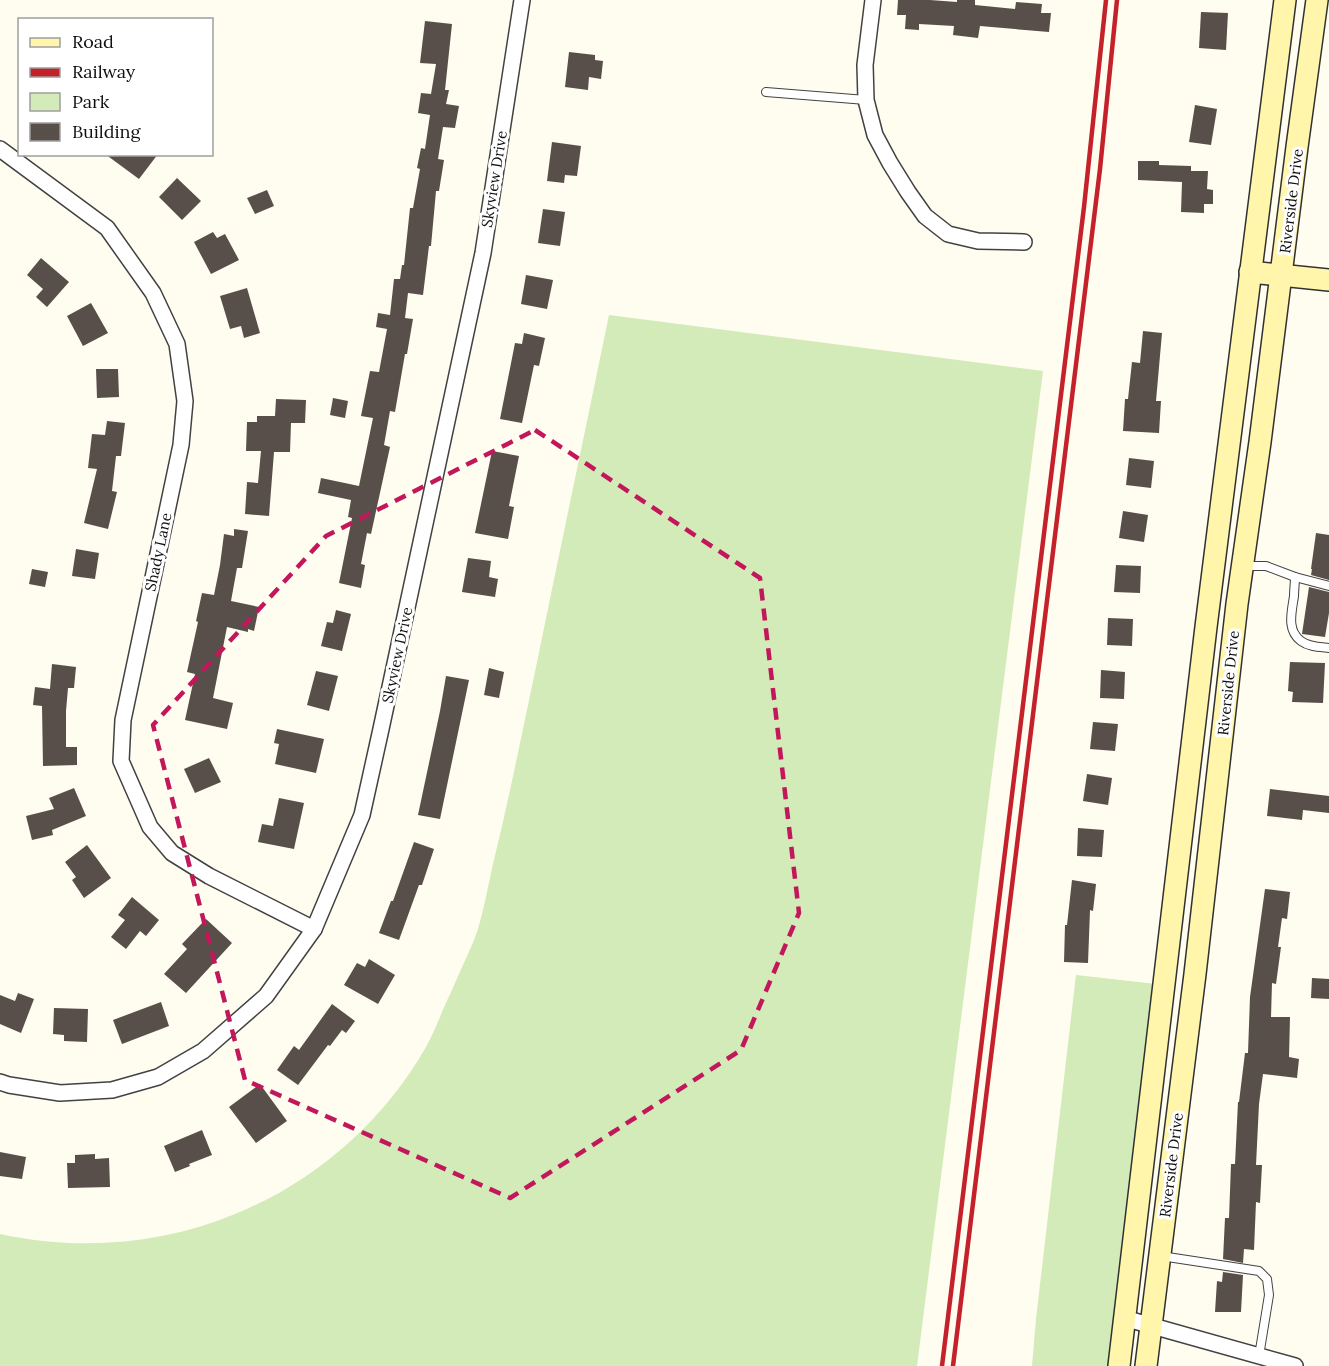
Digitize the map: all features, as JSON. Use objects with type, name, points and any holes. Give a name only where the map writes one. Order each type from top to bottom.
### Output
[{"type":"street","name":"Skyview Drive","points":[[0,1082],[60,1093],[112,1090],[158,1077],[203,1051],[266,996],[314,929],[362,815],[379,740],[483,253],[522,0]]},
{"type":"street","points":[[873,0],[866,65],[866,100],[875,135],[908,192],[925,216],[948,234],[978,241],[1024,242]]},
{"type":"street","name":"Riverside Drive","points":[[1119,1366],[1206,627],[1284,0]]},
{"type":"street","name":"Riverside Drive","points":[[1146,1366],[1195,974],[1237,604],[1317,0]]},
{"type":"street","name":"Shady Lane","points":[[0,149],[107,228],[153,293],[177,344],[185,401],[181,445],[123,720],[121,761],[150,827],[172,853],[209,876],[314,929]]},
{"type":"street","points":[[1250,272],[1329,280]]},
{"type":"street","points":[[1166,970],[1195,974]]},
{"type":"street","points":[[1124,1318],[1295,1366]]},
{"type":"lane","points":[[766,92],[866,100]]},
{"type":"lane","points":[[1242,566],[1266,566],[1329,586]]},
{"type":"lane","points":[[1295,577],[1290,618],[1293,630],[1300,641],[1311,646],[1329,648]]},
{"type":"lane","points":[[1160,1256],[1259,1271],[1267,1279],[1269,1295],[1259,1356]]},
{"type":"highlighted area","points":[[535,430],[760,578],[799,913],[741,1050],[510,1198],[245,1080],[153,725],[326,536]]},
{"type":"green space","points":[[609,315],[1043,371],[917,1366],[0,1366],[0,1234],[60,1242],[119,1242],[178,1233],[235,1214],[293,1185],[344,1147],[389,1100],[426,1047],[477,932],[482,915]]},
{"type":"green space","points":[[1076,975],[1156,984],[1108,1366],[1032,1366],[1036,1319]]},
{"type":"building","points":[[898,0],[957,2],[957,0],[975,0],[975,5],[1015,9],[1016,2],[1042,4],[1041,13],[1051,13],[1049,32],[980,26],[978,38],[953,35],[954,26],[919,24],[919,30],[905,29],[906,15],[897,15]]},
{"type":"building","points":[[1201,12],[1228,13],[1226,50],[1199,48]]},
{"type":"building","points":[[425,21],[452,24],[445,90],[449,90],[446,104],[459,106],[455,128],[443,127],[438,159],[444,160],[439,191],[436,191],[431,246],[429,246],[423,295],[408,293],[405,318],[413,319],[395,412],[390,411],[384,445],[390,447],[371,534],[367,533],[361,564],[365,565],[361,588],[339,583],[352,518],[348,517],[351,500],[318,493],[321,478],[359,486],[373,418],[361,416],[370,371],[379,372],[387,329],[376,327],[378,313],[390,315],[394,279],[400,279],[402,265],[404,265],[410,208],[413,208],[420,169],[417,168],[421,148],[425,149],[430,115],[418,113],[421,93],[431,94],[436,64],[420,63]]},
{"type":"building","points":[[569,52],[595,55],[595,60],[603,61],[601,79],[589,77],[588,90],[565,87]]},
{"type":"building","points":[[1195,105],[1217,109],[1211,145],[1189,142]]},
{"type":"building","points":[[552,142],[581,146],[577,176],[565,175],[564,183],[547,181]]},
{"type":"building","points":[[108,156],[156,156],[139,179]]},
{"type":"building","points":[[1138,161],[1159,161],[1159,165],[1191,166],[1191,171],[1208,171],[1207,189],[1213,190],[1213,204],[1204,204],[1204,213],[1181,212],[1182,182],[1138,180]]},
{"type":"building","points":[[177,178],[201,201],[182,220],[159,197]]},
{"type":"building","points":[[267,190],[274,206],[255,214],[247,198]]},
{"type":"building","points":[[543,209],[565,212],[560,246],[538,243]]},
{"type":"building","points":[[213,232],[217,238],[225,234],[239,260],[211,274],[194,242]]},
{"type":"building","points":[[41,258],[69,282],[47,307],[36,297],[43,289],[27,275]]},
{"type":"building","points":[[526,275],[553,280],[547,309],[521,304]]},
{"type":"building","points":[[247,288],[260,333],[244,338],[241,326],[230,329],[220,296]]},
{"type":"building","points":[[91,303],[108,333],[83,346],[67,316]]},
{"type":"building","points":[[1143,331],[1162,333],[1156,401],[1161,401],[1159,433],[1123,431],[1125,399],[1128,399],[1132,362],[1140,363]]},
{"type":"building","points":[[524,333],[545,338],[539,366],[534,365],[522,423],[500,419],[515,343],[522,344]]},
{"type":"building","points":[[96,369],[118,369],[119,397],[97,398]]},
{"type":"building","points":[[333,398],[348,401],[345,418],[330,415]]},
{"type":"building","points":[[276,399],[306,400],[305,423],[291,423],[290,452],[274,452],[269,516],[245,514],[247,482],[258,483],[261,451],[246,451],[247,422],[257,422],[257,416],[275,416]]},
{"type":"building","points":[[107,421],[125,423],[121,456],[116,456],[112,491],[117,492],[108,529],[84,523],[97,469],[88,468],[92,434],[105,435]]},
{"type":"building","points":[[492,451],[519,456],[509,506],[514,507],[508,539],[475,533]]},
{"type":"building","points":[[1129,458],[1154,461],[1151,488],[1126,485]]},
{"type":"building","points":[[1123,511],[1148,515],[1144,542],[1119,538]]},
{"type":"building","points":[[234,529],[248,531],[242,568],[237,568],[231,601],[259,607],[254,631],[248,629],[248,632],[227,627],[213,698],[233,703],[227,729],[185,720],[195,674],[187,672],[202,593],[214,595],[224,534],[234,536]]},
{"type":"building","points":[[1316,533],[1329,535],[1329,580],[1311,575]]},
{"type":"building","points":[[76,549],[99,553],[95,579],[72,576]]},
{"type":"building","points":[[468,558],[491,561],[489,577],[498,579],[495,597],[462,592]]},
{"type":"building","points":[[1116,565],[1141,566],[1140,593],[1114,592]]},
{"type":"building","points":[[32,569],[48,572],[45,587],[29,584]]},
{"type":"building","points":[[1309,587],[1329,592],[1329,613],[1325,637],[1302,634]]},
{"type":"building","points":[[336,610],[351,614],[342,651],[321,646],[327,622],[333,623]]},
{"type":"building","points":[[1108,618],[1133,619],[1132,646],[1107,645]]},
{"type":"building","points":[[1290,662],[1325,663],[1323,703],[1292,702],[1293,692],[1288,691]]},
{"type":"building","points":[[52,664],[76,667],[74,688],[68,688],[66,747],[77,747],[77,765],[43,766],[42,706],[33,705],[35,687],[50,689]]},
{"type":"building","points":[[489,668],[504,672],[499,698],[484,695]]},
{"type":"building","points":[[1101,670],[1125,672],[1124,699],[1100,698]]},
{"type":"building","points":[[316,671],[338,676],[329,711],[307,705]]},
{"type":"building","points":[[446,676],[469,680],[440,819],[418,815]]},
{"type":"building","points":[[1093,722],[1118,724],[1115,751],[1090,749]]},
{"type":"building","points":[[277,729],[324,739],[316,773],[275,764],[279,744],[274,743]]},
{"type":"building","points":[[209,758],[221,782],[195,793],[184,769]]},
{"type":"building","points":[[1087,774],[1112,778],[1108,805],[1083,801]]},
{"type":"building","points":[[74,788],[86,816],[52,830],[53,835],[32,840],[26,816],[54,809],[49,798]]},
{"type":"building","points":[[1270,789],[1329,796],[1329,813],[1303,810],[1302,820],[1267,816]]},
{"type":"building","points":[[279,798],[304,803],[294,849],[258,842],[262,824],[273,826]]},
{"type":"building","points":[[1078,828],[1104,830],[1102,857],[1077,856]]},
{"type":"building","points":[[414,842],[434,849],[399,940],[379,933]]},
{"type":"building","points":[[87,845],[111,878],[84,898],[72,880],[76,877],[65,862]]},
{"type":"building","points":[[1072,880],[1096,884],[1093,911],[1090,910],[1088,963],[1064,962],[1065,925],[1067,925]]},
{"type":"building","points":[[1265,889],[1290,892],[1287,919],[1282,918],[1276,984],[1272,983],[1271,1017],[1290,1017],[1289,1057],[1299,1059],[1297,1078],[1263,1074],[1256,1165],[1262,1165],[1260,1203],[1256,1202],[1254,1250],[1244,1249],[1243,1263],[1223,1259],[1225,1218],[1229,1218],[1231,1164],[1235,1164],[1238,1102],[1245,1053],[1248,1053],[1250,997]]},
{"type":"building","points":[[132,897],[159,920],[146,936],[140,931],[126,949],[111,937],[125,920],[118,915]]},
{"type":"building","points":[[206,919],[232,943],[186,993],[164,974],[187,949],[182,944]]},
{"type":"building","points":[[369,959],[395,975],[378,1004],[344,985],[357,963],[365,967]]},
{"type":"building","points":[[1312,978],[1329,979],[1329,999],[1311,998]]},
{"type":"building","points":[[18,993],[34,999],[21,1033],[0,1024],[0,995],[15,1001]]},
{"type":"building","points":[[161,1002],[169,1026],[122,1044],[113,1020]]},
{"type":"building","points":[[332,1004],[355,1021],[346,1033],[342,1030],[330,1046],[328,1045],[298,1085],[277,1070],[294,1046],[299,1050]]},
{"type":"building","points":[[54,1008],[88,1009],[87,1042],[64,1041],[64,1035],[53,1034]]},
{"type":"building","points":[[260,1084],[287,1121],[256,1143],[229,1107]]},
{"type":"building","points":[[202,1130],[212,1155],[175,1172],[164,1146]]},
{"type":"building","points":[[0,1152],[26,1157],[22,1179],[0,1176]]},
{"type":"building","points":[[95,1154],[95,1159],[109,1158],[110,1187],[68,1188],[67,1163],[75,1163],[75,1155]]},
{"type":"building","points":[[1223,1272],[1243,1275],[1241,1312],[1215,1312],[1217,1281],[1222,1282]]},
{"type":"railway","points":[[942,1366],[1084,207],[1106,0]]},
{"type":"railway","points":[[953,1366],[1100,169],[1117,0]]}]
